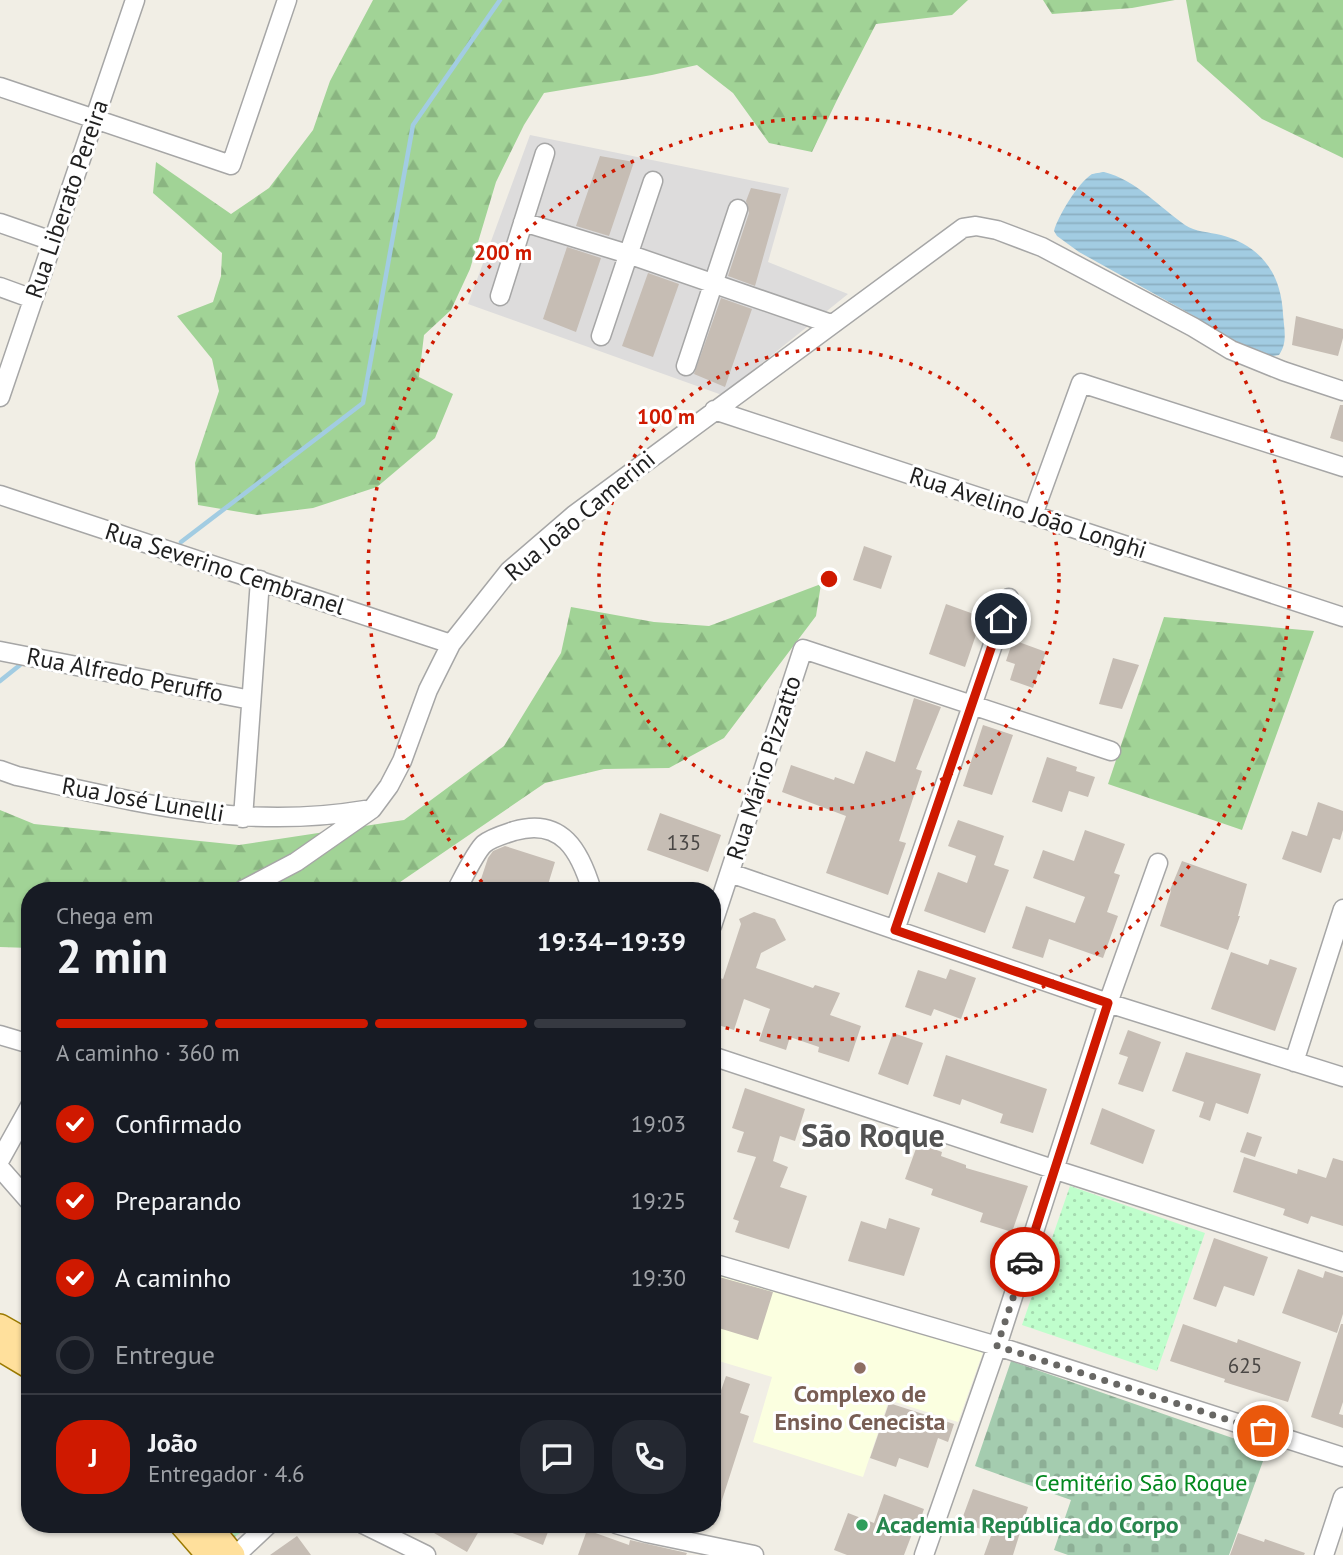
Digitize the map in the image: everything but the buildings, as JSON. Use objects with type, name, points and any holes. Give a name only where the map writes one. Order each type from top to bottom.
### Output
[{"type":"main road","points":[[10,1340],[21,1355]]},
{"type":"main road","points":[[189,1533],[208,1555]]},
{"type":"main road","points":[[216,1533],[235,1555]]},
{"type":"street","name":"Rua Liberato Pereira","points":[[0,397],[135,0]]},
{"type":"street","points":[[0,87],[231,165],[286,0]]},
{"type":"street","points":[[500,296],[545,153]]},
{"type":"street","points":[[601,336],[653,181]]},
{"type":"street","points":[[685,366],[738,209]]},
{"type":"street","points":[[523,222],[628,254],[831,324]]},
{"type":"street","points":[[0,223],[52,241]]},
{"type":"street","name":"Rua João Camerini","points":[[258,882],[296,862],[372,808],[389,786],[402,761],[428,690],[451,644],[509,571],[574,515],[963,228],[976,226],[997,230],[1042,247],[1231,350],[1343,391]]},
{"type":"street","points":[[0,287],[33,299]]},
{"type":"street","points":[[1033,515],[1081,383],[1343,467]]},
{"type":"street","name":"Rua Avelino João Longhi","points":[[714,410],[1343,617]]},
{"type":"street","name":"Rua Severino Cembranel","points":[[0,495],[451,644]]},
{"type":"street","points":[[243,818],[260,580]]},
{"type":"street","points":[[895,930],[1009,598]]},
{"type":"street","name":"Rua Mário Pizzatto","points":[[721,900],[803,649],[972,705]]},
{"type":"street","name":"Rua Alfredo Peruffo","points":[[0,651],[251,700]]},
{"type":"street","points":[[972,705],[1111,751]]},
{"type":"street","name":"Rua José Lunelli","points":[[0,770],[167,809],[243,818],[324,817],[372,808]]},
{"type":"street","points":[[461,882],[484,844],[505,834],[530,827],[554,833],[569,841],[580,857],[589,882]]},
{"type":"street","points":[[924,1555],[1056,1170],[1108,1003],[1158,863]]},
{"type":"street","points":[[730,873],[1108,1003],[1343,1077]]},
{"type":"street","points":[[1294,1062],[1343,909]]},
{"type":"street","points":[[0,1035],[21,1041]]},
{"type":"street","points":[[721,1059],[1343,1262]]},
{"type":"street","points":[[0,1160],[21,1123]]},
{"type":"street","points":[[0,1168],[21,1192]]},
{"type":"street","points":[[721,1266],[997,1346],[1343,1457]]},
{"type":"street","points":[[1324,1555],[1343,1497]]},
{"type":"street","points":[[235,1555],[259,1533]]},
{"type":"street","points":[[381,1533],[426,1555]]},
{"type":"street","points":[[664,1533],[754,1555]]},
{"type":"shaded area","points":[[530,135],[789,188],[768,262],[848,294],[722,395],[468,304]]},
{"type":"shaded area","name":"Complexo de Ensino Cenecista","points":[[721,1272],[983,1352],[958,1422],[889,1400],[863,1477],[753,1442],[772,1377],[721,1362]]},
{"type":"green space","points":[[373,0],[968,0],[952,15],[876,24],[812,152],[769,143],[733,93],[697,65],[544,93],[524,125],[496,182],[470,269],[451,310],[424,335],[419,377],[453,394],[435,438],[377,487],[313,508],[257,515],[198,505],[195,463],[219,391],[212,359],[177,316],[213,302],[221,276],[222,253],[153,193],[156,162],[231,214],[269,188],[313,130],[330,81]]},
{"type":"green space","points":[[1043,0],[1175,0],[1132,8],[1052,14]]},
{"type":"green space","points":[[1186,0],[1343,0],[1343,158],[1262,119],[1197,61]]},
{"type":"green space","points":[[821,584],[816,616],[724,738],[669,768],[604,769],[545,783],[400,882],[21,882],[21,948],[0,947],[0,810],[34,824],[239,845],[404,820],[504,746],[561,653],[571,607],[654,622],[709,626]]},
{"type":"green space","points":[[1164,617],[1314,631],[1242,830],[1108,784]]},
{"type":"green space","points":[[1070,1186],[1205,1233],[1157,1371],[1022,1325]]},
{"type":"green space","name":"Cemitério São Roque","points":[[1011,1361],[1267,1450],[1229,1555],[1068,1555],[1054,1550],[1071,1500],[975,1466]]},
{"type":"green space","points":[[225,1533],[240,1533],[231,1540]]},
{"type":"water","points":[[1104,172],[1137,187],[1189,227],[1235,240],[1258,254],[1273,274],[1281,299],[1285,335],[1279,355],[1267,357],[1248,350],[1217,333],[1196,317],[1079,252],[1057,236],[1054,231],[1056,225],[1075,192],[1092,174]]},
{"type":"waterway","points":[[181,542],[363,403],[413,125],[500,0]]},
{"type":"waterway","points":[[0,681],[20,665]]},
{"type":"way so far","points":[[1025,1262],[997,1346],[1263,1431]]},
{"type":"place","name":"Complexo de Ensino Cenecista","points":[[860,1368]]},
{"type":"place","name":"Academia República do Corpo","points":[[862,1525]]},
{"type":"district","name":"São Roque","points":[[873,1136]]},
{"type":"route","points":[[1001,619],[895,930],[1108,1003],[1025,1262]]}]
